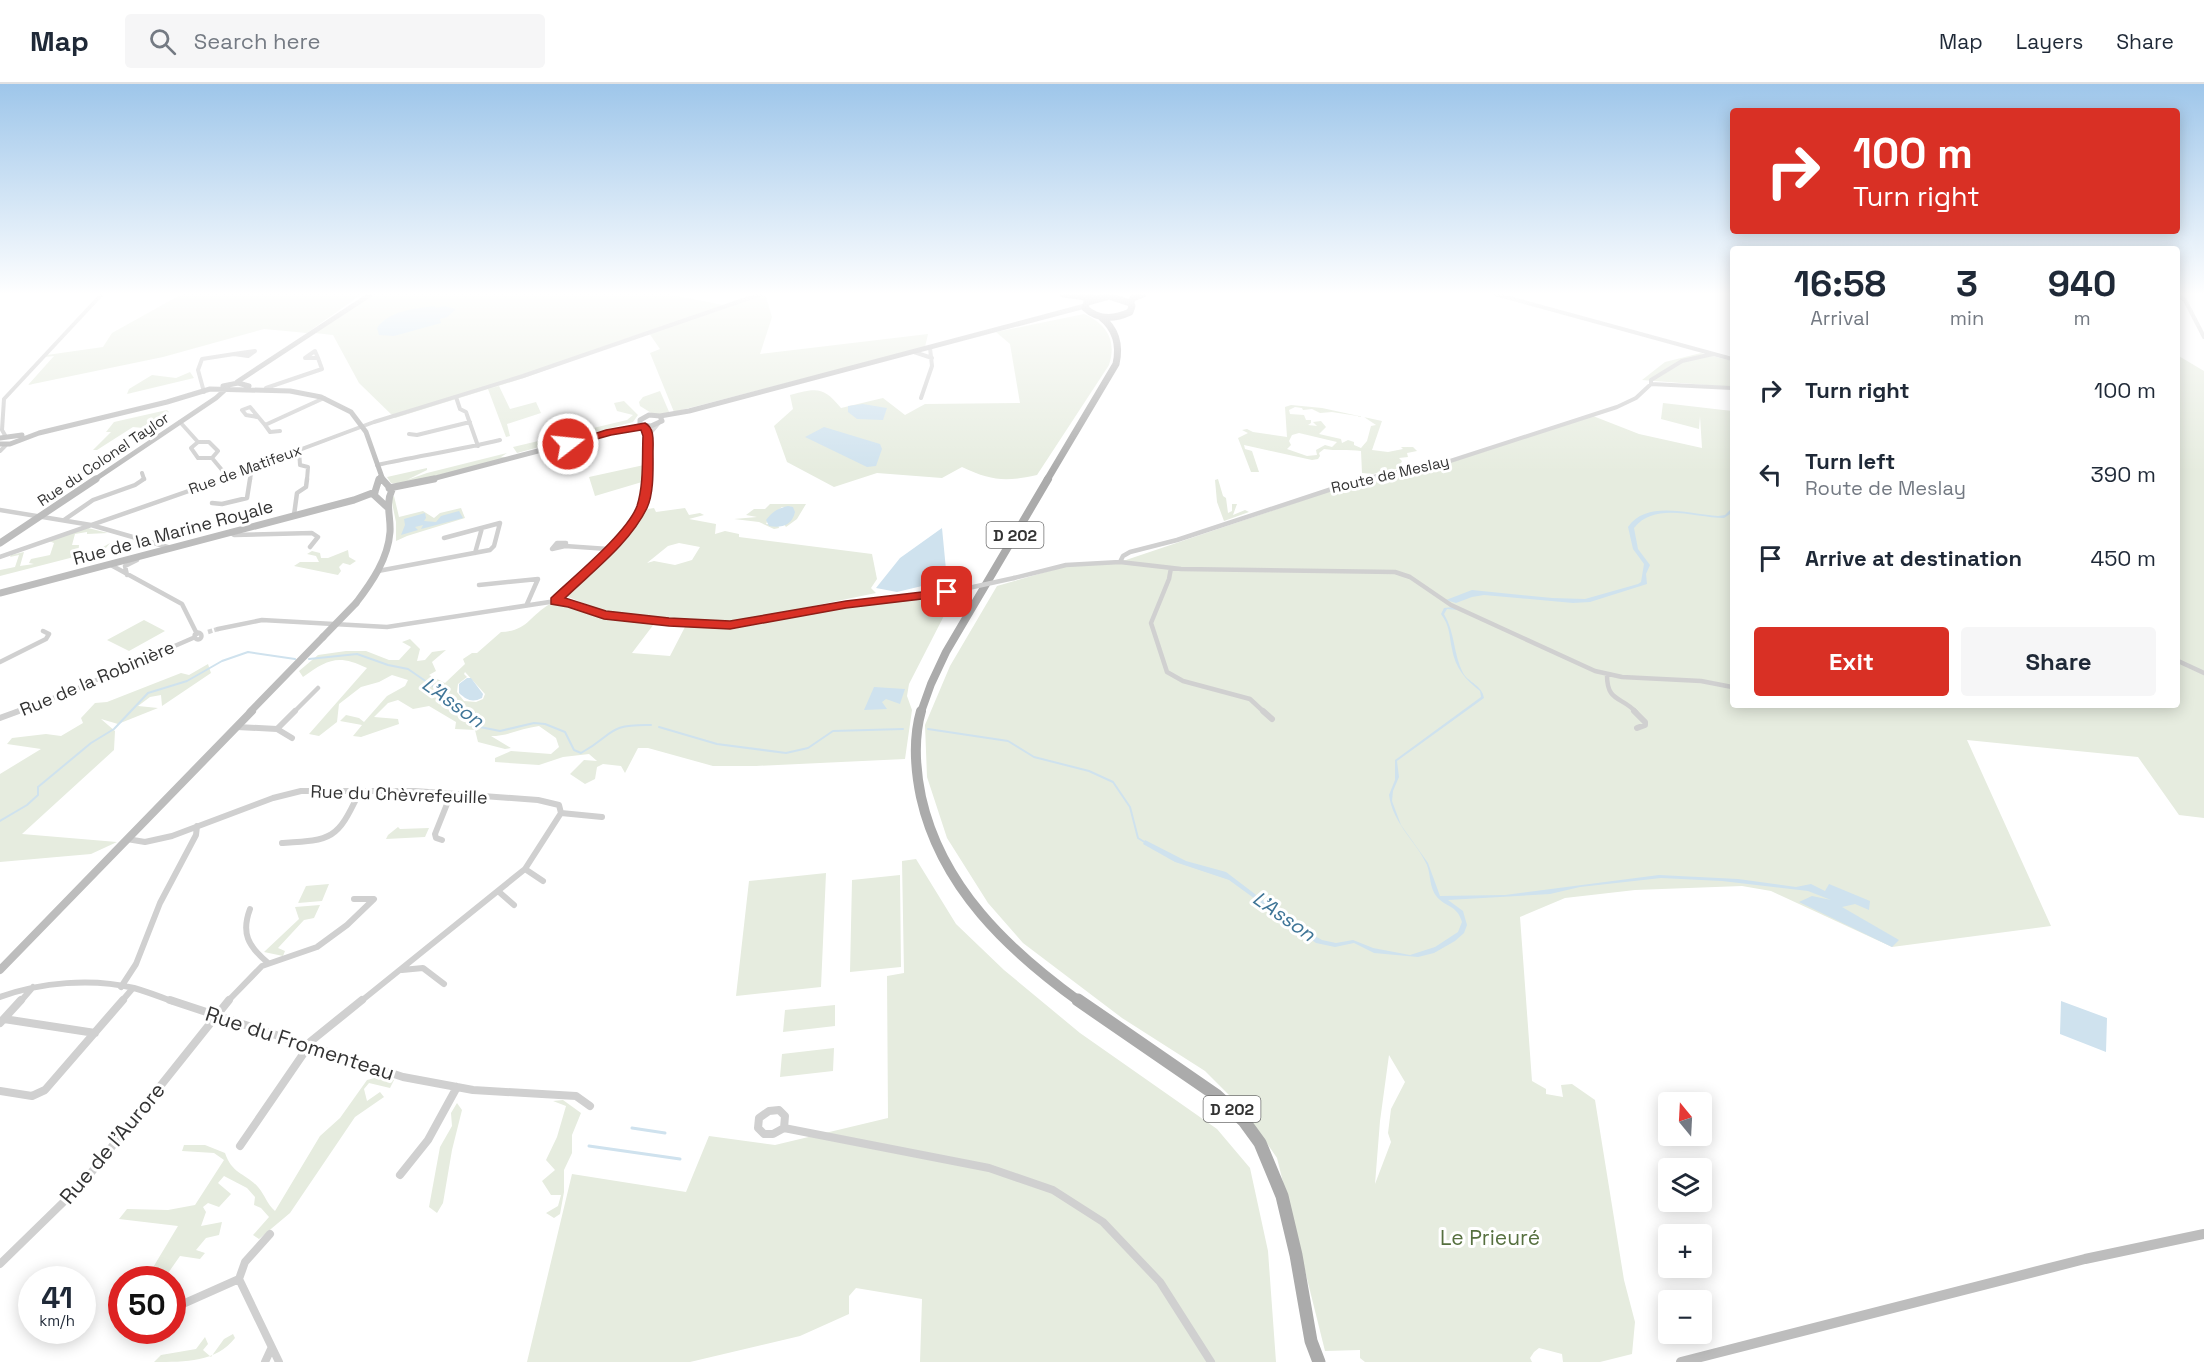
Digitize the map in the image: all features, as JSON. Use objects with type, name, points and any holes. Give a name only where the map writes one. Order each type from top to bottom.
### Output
[{"type":"main road","name":"Rue du Colonel Taylor","points":[[0,543],[282,354]]},
{"type":"main road","points":[[642,424],[908,354]]},
{"type":"main road","name":"D 202","points":[[1119,354],[1116,364],[946,652],[931,684],[918,720],[916,747],[919,786],[934,840],[952,878],[986,923],[1045,976],[1213,1093],[1244,1121],[1258,1140],[1271,1162],[1281,1191],[1311,1341],[1319,1362]]},
{"type":"main road","points":[[0,970],[356,603],[378,571],[390,535],[387,507],[389,490],[380,477],[370,437],[364,426],[349,410],[324,398],[304,393],[234,386],[204,391],[17,438]]},
{"type":"main road","points":[[3,441],[204,391]]},
{"type":"main road","points":[[185,396],[211,392],[219,396]]},
{"type":"main road","points":[[642,424],[649,416],[660,420]]},
{"type":"main road","name":"Rue de la Marine Royale","points":[[0,593],[642,424]]},
{"type":"main road","points":[[380,477],[377,494],[387,507]]},
{"type":"main road","points":[[1681,1362],[2085,1259],[2155,1242],[2204,1234]]},
{"type":"main road","name":"D 202","points":[[1311,1341],[1311,1362]]},
{"type":"street","points":[[0,451],[3,441],[1,405],[7,395],[46,354]]},
{"type":"street","points":[[232,354],[248,356],[251,354]]},
{"type":"street","points":[[204,391],[198,370],[202,359],[236,354]]},
{"type":"street","name":"Rue de Matifeux","points":[[0,557],[364,426],[587,354]]},
{"type":"street","points":[[919,354],[932,358]]},
{"type":"street","points":[[921,398],[929,376],[931,354]]},
{"type":"street","points":[[1714,354],[1730,358]]},
{"type":"street","name":"Route de Meslay","points":[[1120,562],[1123,556],[1130,552],[1177,540],[1300,497],[1367,477],[1444,463],[1617,407],[1636,398],[1651,384],[1651,380],[1682,361],[1714,354]]},
{"type":"street","points":[[266,388],[322,369],[318,358]]},
{"type":"street","points":[[1651,384],[1730,388]]},
{"type":"street","points":[[456,397],[460,409],[466,412],[478,446]]},
{"type":"street","points":[[265,425],[324,398]]},
{"type":"street","points":[[257,417],[270,432],[280,430]]},
{"type":"street","points":[[648,436],[660,420]]},
{"type":"street","points":[[180,422],[198,442]]},
{"type":"street","points":[[409,434],[417,435],[470,422]]},
{"type":"street","points":[[556,601],[608,549],[642,507],[647,474],[648,436],[642,424]]},
{"type":"street","points":[[377,465],[500,440]]},
{"type":"street","points":[[198,442],[209,442],[218,451],[212,458],[198,458],[191,448],[198,442]]},
{"type":"street","points":[[294,515],[297,493],[306,487],[308,467],[300,465],[299,450]]},
{"type":"street","points":[[212,458],[227,477]]},
{"type":"street","points":[[212,503],[222,504],[247,498],[252,468]]},
{"type":"street","points":[[64,520],[93,500],[135,485],[144,479],[142,472]]},
{"type":"street","points":[[0,510],[91,525],[174,547]]},
{"type":"street","points":[[378,571],[425,564],[493,549],[500,523],[444,538]]},
{"type":"street","points":[[475,553],[482,528]]},
{"type":"street","points":[[230,532],[234,535],[312,533],[318,537],[310,547]]},
{"type":"street","points":[[141,556],[151,549],[151,542]]},
{"type":"street","points":[[565,546],[608,549]]},
{"type":"street","points":[[128,575],[125,566],[128,563],[174,547]]},
{"type":"street","points":[[121,561],[122,568],[128,575]]},
{"type":"street","points":[[218,629],[242,622],[280,619],[386,627],[556,601],[570,603],[604,615],[669,622],[730,625],[846,605],[917,598],[1014,578],[1069,563],[1088,561],[1172,568],[1395,572],[1410,577],[1451,605],[1607,675],[1701,681],[1730,687]]},
{"type":"street","points":[[109,564],[128,575]]},
{"type":"street","points":[[1172,568],[1150,623],[1167,672],[1183,681],[1250,699],[1272,719]]},
{"type":"street","name":"Rue de la Robinière","points":[[0,718],[69,692],[200,635],[182,604],[128,575]]},
{"type":"street","points":[[479,585],[538,579],[527,604]]},
{"type":"street","points":[[0,662],[46,639],[49,634],[43,631]]},
{"type":"street","points":[[2180,662],[2204,673]]},
{"type":"street","points":[[1607,675],[1607,689],[1620,702],[1631,707],[1645,722],[1645,725],[1637,728]]},
{"type":"street","points":[[277,729],[318,688]]},
{"type":"street","points":[[236,726],[277,729],[292,738]]},
{"type":"street","name":"Rue du Chèvrefeuille","points":[[127,839],[146,842],[159,840],[296,792],[396,791],[538,800],[559,806],[561,813]]},
{"type":"street","points":[[282,843],[317,840],[338,834],[359,793]]},
{"type":"street","points":[[442,840],[436,838],[435,834],[451,794]]},
{"type":"street","points":[[240,1146],[307,1046],[402,970],[435,939],[525,869],[561,813],[602,817]]},
{"type":"street","points":[[121,987],[136,964],[160,903],[196,835],[198,826]]},
{"type":"street","points":[[525,869],[543,881]]},
{"type":"street","points":[[498,891],[514,905]]},
{"type":"street","points":[[250,909],[244,925],[247,943],[267,962],[294,957],[317,947],[345,927],[374,900],[354,898]]},
{"type":"street","name":"Rue de l'Aurore","points":[[0,1263],[82,1185],[212,1023],[216,1015],[267,962]]},
{"type":"street","points":[[402,970],[423,968],[444,984]]},
{"type":"street","points":[[2,1021],[33,987]]},
{"type":"street","name":"Rue du Fromenteau","points":[[0,995],[33,987],[134,988],[403,1077],[457,1087],[569,1096],[583,1100],[590,1106]]},
{"type":"street","points":[[0,1091],[32,1096],[45,1090],[134,988]]},
{"type":"street","points":[[2,1021],[94,1033]]},
{"type":"street","points":[[400,1175],[428,1140],[457,1087]]},
{"type":"street","points":[[784,1128],[989,1168],[1053,1190],[1102,1222],[1160,1282],[1211,1362]]},
{"type":"street","points":[[270,1234],[245,1262],[239,1279],[279,1362]]},
{"type":"street","points":[[186,1303],[239,1279]]},
{"type":"street","points":[[265,1362],[271,1349]]},
{"type":"green space","points":[[175,354],[28,385],[54,356],[45,357],[47,355]]},
{"type":"green space","points":[[343,354],[592,354],[524,378],[395,418],[359,383]]},
{"type":"green space","points":[[650,354],[899,354],[674,412]]},
{"type":"green space","points":[[1012,354],[1111,354],[1109,365],[1037,475],[999,479],[990,478],[962,467],[942,478],[877,473],[834,487],[787,462],[774,426],[793,409],[790,395],[813,390],[824,392],[841,408],[883,398],[905,415],[925,404],[1020,403]]},
{"type":"green space","points":[[1698,354],[1730,360],[1730,387],[1642,380],[1665,362]]},
{"type":"green space","name":"Le Prieuré","points":[[2180,357],[2204,371],[2204,818],[2179,815],[2138,757],[1967,740],[2051,926],[1892,947],[1771,891],[1742,886],[1635,890],[1565,898],[1520,917],[1532,1081],[1546,1089],[1546,1094],[1563,1097],[1561,1085],[1572,1084],[1595,1100],[1624,1280],[1635,1322],[1632,1354],[1600,1362],[1563,1362],[1562,1354],[1539,1348],[1530,1358],[1532,1362],[1365,1362],[1360,1358],[1360,1350],[1325,1351],[1277,1158],[1244,1110],[1205,1071],[1122,1018],[1023,943],[988,903],[947,838],[927,777],[925,725],[950,666],[997,586],[1063,567],[1126,560],[1360,481],[1434,466],[1593,416],[1639,434],[1702,448],[1700,416],[1699,429],[1661,419],[1663,403],[1730,411],[1730,708],[2180,708]],"holes":[[[1389,1055],[1405,1082],[1391,1109],[1388,1133],[1391,1142],[1375,1184],[1380,1121]]]},
{"type":"green space","points":[[190,372],[194,378],[127,394],[129,389],[152,375],[176,378]]},
{"type":"green space","points":[[499,386],[510,409],[536,402],[541,413],[507,424],[510,436],[506,437],[488,389]]},
{"type":"green space","points":[[660,391],[670,414],[653,414],[640,406],[639,402],[643,397]]},
{"type":"green space","points":[[624,401],[638,415],[633,422],[517,453],[513,447],[627,420],[633,415],[617,411],[614,403]]},
{"type":"green space","points":[[1291,405],[1322,408],[1362,417],[1332,412],[1320,413],[1312,409],[1303,410],[1295,407],[1289,410],[1290,414],[1304,415],[1306,420],[1311,420],[1308,425],[1317,426],[1313,422],[1321,421],[1326,427],[1319,434],[1341,439],[1342,443],[1348,440],[1354,442],[1354,445],[1361,448],[1367,441],[1371,426],[1376,425],[1364,417],[1382,421],[1372,450],[1388,452],[1403,449],[1401,447],[1413,447],[1417,451],[1407,453],[1408,457],[1399,458],[1402,461],[1400,465],[1414,465],[1373,474],[1362,473],[1361,451],[1324,449],[1319,453],[1318,459],[1312,460],[1244,445],[1245,449],[1252,451],[1259,472],[1251,472],[1238,438],[1248,433],[1242,430],[1287,437],[1285,407]],"holes":[[[1299,433],[1337,442],[1332,447],[1325,445],[1316,450],[1317,455],[1307,456],[1287,449],[1291,445],[1289,441],[1292,435]]]},
{"type":"green space","points":[[167,410],[169,412],[143,428],[133,427],[97,450],[93,450],[111,432],[106,432],[114,422]]},
{"type":"green space","points":[[507,453],[501,457],[510,457],[403,484],[391,483],[387,477],[427,468],[407,480]]},
{"type":"green space","points":[[644,465],[642,482],[595,496],[589,477]]},
{"type":"green space","points":[[1218,479],[1223,496],[1226,498],[1228,513],[1232,511],[1232,504],[1237,504],[1233,515],[1245,510],[1249,512],[1224,521],[1217,502],[1215,480]]},
{"type":"green space","points":[[394,496],[399,517],[423,511],[434,518],[440,513],[461,508],[465,518],[396,541],[396,522],[391,498]]},
{"type":"green space","points":[[770,504],[806,504],[797,519],[786,527],[784,524],[792,508],[782,507],[770,516],[766,524],[778,524],[779,528],[774,529],[759,522],[734,519],[757,517],[746,515],[754,509],[765,509]]},
{"type":"green space","points":[[654,508],[656,512],[685,508],[689,515],[700,513],[704,515],[689,519],[716,524],[715,534],[725,531],[739,534],[739,537],[872,554],[877,579],[871,588],[876,593],[735,622],[661,619],[654,624],[632,653],[670,656],[686,625],[731,627],[855,605],[924,599],[968,590],[949,606],[909,684],[907,696],[912,710],[905,759],[713,766],[648,748],[638,748],[625,773],[621,766],[603,764],[597,767],[595,779],[585,784],[570,774],[584,760],[597,761],[589,754],[563,757],[539,765],[495,762],[495,758],[511,751],[551,754],[559,747],[556,738],[539,726],[491,736],[511,748],[505,749],[478,742],[475,730],[455,729],[456,722],[429,706],[413,709],[398,700],[388,703],[374,717],[398,719],[399,724],[361,737],[353,736],[362,725],[340,721],[346,715],[359,718],[364,722],[387,696],[405,686],[408,680],[392,675],[379,682],[361,687],[339,704],[337,722],[319,736],[309,734],[367,668],[348,661],[334,660],[319,666],[303,677],[299,671],[318,655],[366,651],[389,660],[399,660],[411,647],[402,642],[410,639],[420,649],[417,661],[425,660],[432,652],[446,650],[432,662],[436,671],[429,675],[445,683],[465,664],[463,659],[472,653],[477,653],[501,632],[523,626],[550,604],[563,605],[602,617],[607,613],[566,596],[620,541],[642,510]],"holes":[[[679,543],[700,547],[692,560],[675,565],[654,561],[647,563],[668,546]],[[465,672],[485,694],[483,699],[476,702],[464,701],[457,692],[458,684],[467,677]]]},
{"type":"green space","points":[[88,528],[108,533],[75,534],[72,545],[79,545],[78,555],[98,550],[110,543],[105,549],[0,576],[0,570],[15,567],[19,555],[10,557],[11,555],[24,552],[20,566],[34,564],[29,563],[31,559],[50,555],[54,543],[49,541]]},
{"type":"green space","points":[[348,550],[349,557],[356,561],[350,565],[343,563],[339,567],[341,571],[338,575],[294,566],[300,562],[319,562],[316,556],[307,554],[312,551],[320,553],[321,558],[328,558]]},
{"type":"green space","points":[[144,620],[165,631],[129,651],[107,640]]},
{"type":"green space","points":[[208,664],[211,673],[162,706],[161,695],[150,697],[138,706],[158,708],[118,724],[101,719],[115,731],[114,750],[22,834],[117,842],[91,854],[0,862],[0,774],[41,749],[7,744],[12,738],[46,734],[61,736],[83,723],[81,718],[95,703],[107,702],[181,673],[189,675]]},
{"type":"green space","points":[[398,827],[400,829],[429,828],[425,837],[386,839]]},
{"type":"green space","points":[[916,859],[956,924],[1004,970],[1080,1033],[1217,1129],[1250,1168],[1268,1251],[1276,1362],[920,1362],[922,1299],[856,1288],[849,1296],[849,1314],[800,1336],[690,1362],[527,1362],[572,1174],[686,1192],[709,1136],[775,1145],[888,1118],[887,976],[904,973],[902,861]]},
{"type":"green space","points":[[826,873],[821,987],[736,996],[749,881]]},
{"type":"green space","points":[[900,875],[901,967],[850,972],[852,880]]},
{"type":"green space","points":[[329,884],[322,901],[298,903],[306,886]]},
{"type":"green space","points":[[320,905],[314,918],[304,920],[278,948],[285,951],[283,956],[264,952],[299,919],[295,907]]},
{"type":"green space","points":[[835,1005],[835,1026],[783,1032],[785,1010]]},
{"type":"green space","points":[[834,1048],[833,1071],[780,1077],[782,1054]]},
{"type":"green space","points":[[382,1076],[394,1080],[390,1088],[369,1083],[364,1089],[367,1101],[380,1092],[384,1097],[355,1117],[290,1213],[259,1239],[253,1235],[269,1217],[261,1208],[254,1205],[255,1197],[247,1188],[224,1176],[218,1183],[231,1194],[219,1207],[208,1203],[203,1207],[206,1212],[201,1226],[222,1222],[219,1235],[206,1238],[196,1250],[205,1253],[200,1259],[180,1256],[173,1266],[154,1266],[178,1226],[119,1219],[127,1209],[168,1210],[195,1205],[224,1160],[214,1153],[182,1151],[184,1145],[205,1145],[225,1153],[231,1165],[258,1187],[275,1211],[320,1136],[340,1118],[367,1080]]},
{"type":"green space","points":[[563,1100],[581,1113],[572,1135],[572,1153],[564,1170],[564,1192],[560,1214],[554,1218],[546,1213],[558,1206],[561,1195],[551,1195],[542,1181],[555,1170],[546,1160],[557,1137],[566,1106],[553,1101]]},
{"type":"green space","points":[[457,1103],[462,1110],[443,1203],[437,1213],[429,1207],[440,1147],[452,1126],[451,1113]]},
{"type":"green space","points":[[233,1334],[235,1338],[213,1355],[224,1339]]},
{"type":"green space","points":[[205,1337],[208,1344],[203,1350],[210,1356],[189,1361],[154,1362],[161,1355],[196,1349]]},
{"type":"water","points":[[863,404],[887,408],[883,420],[857,419],[848,412],[848,406]]},
{"type":"water","points":[[824,427],[880,444],[882,449],[876,466],[867,467],[805,437]]},
{"type":"water","points":[[793,507],[795,512],[789,523],[778,527],[769,526],[766,520],[778,509]]},
{"type":"water","points":[[1730,510],[1730,514],[1724,518],[1664,513],[1643,520],[1634,528],[1638,549],[1650,565],[1646,574],[1647,584],[1590,602],[1573,603],[1484,595],[1456,603],[1446,600],[1472,590],[1585,599],[1638,584],[1641,582],[1644,564],[1633,549],[1628,527],[1636,518],[1658,511],[1725,515]]},
{"type":"water","points":[[459,511],[463,518],[421,529],[423,525],[415,527],[418,530],[401,535],[405,525],[404,519],[425,513],[424,521],[436,522],[441,516]]},
{"type":"water","points":[[942,528],[947,580],[897,592],[876,588],[900,558]]},
{"type":"water","points":[[1453,607],[1457,610],[1447,609],[1444,614],[1448,621],[1457,658],[1463,673],[1481,690],[1484,698],[1397,761],[1399,777],[1393,791],[1392,801],[1401,825],[1428,863],[1440,896],[1505,895],[1659,875],[1738,879],[1796,887],[1811,884],[1825,891],[1829,884],[1870,901],[1869,910],[1855,904],[1842,907],[1899,940],[1892,947],[1799,902],[1812,896],[1831,900],[1808,891],[1722,881],[1661,878],[1580,887],[1550,894],[1448,900],[1463,911],[1467,925],[1464,933],[1455,941],[1434,953],[1418,957],[1374,953],[1354,943],[1335,947],[1316,943],[1229,880],[1175,862],[1143,844],[1145,840],[1186,861],[1226,872],[1297,926],[1322,940],[1336,943],[1353,940],[1373,948],[1410,955],[1435,947],[1458,932],[1462,922],[1460,916],[1434,893],[1427,865],[1400,824],[1395,815],[1389,795],[1395,780],[1395,760],[1481,697],[1480,691],[1462,673],[1453,656],[1448,627],[1441,614],[1444,608]]},
{"type":"water","points":[[471,678],[483,694],[482,698],[470,700],[459,693],[459,684]]},
{"type":"water","points":[[874,687],[905,689],[900,704],[886,699],[882,702],[887,709],[864,710]]},
{"type":"water","points":[[2061,1001],[2107,1018],[2106,1052],[2060,1034]]},
{"type":"waterway","name":"L'Asson","points":[[0,821],[27,805],[38,795],[38,787],[91,743],[114,729],[148,693],[187,681],[222,661],[248,652],[295,659]]},
{"type":"waterway","name":"L'Asson","points":[[309,659],[357,654],[388,665],[408,669],[437,689],[480,727],[500,731],[534,723],[545,724],[565,732],[574,750],[581,753],[618,728],[651,725]]},
{"type":"waterway","name":"L'Asson","points":[[659,727],[717,744],[786,753],[808,748],[833,731],[903,729]]},
{"type":"waterway","name":"L'Asson","points":[[928,729],[1008,741],[1034,757],[1089,771],[1113,782],[1130,807],[1138,838],[1146,843]]},
{"type":"waterway","points":[[632,1128],[665,1133]]},
{"type":"waterway","points":[[589,1146],[680,1159]]},
{"type":"tunnel","points":[[208,632],[218,629]]},
{"type":"route","points":[[568,444],[610,432],[645,426],[648,431],[647,474],[642,507],[630,524],[617,541],[556,601],[570,603],[604,615],[669,622],[730,625],[865,602],[917,598],[947,592]]}]
